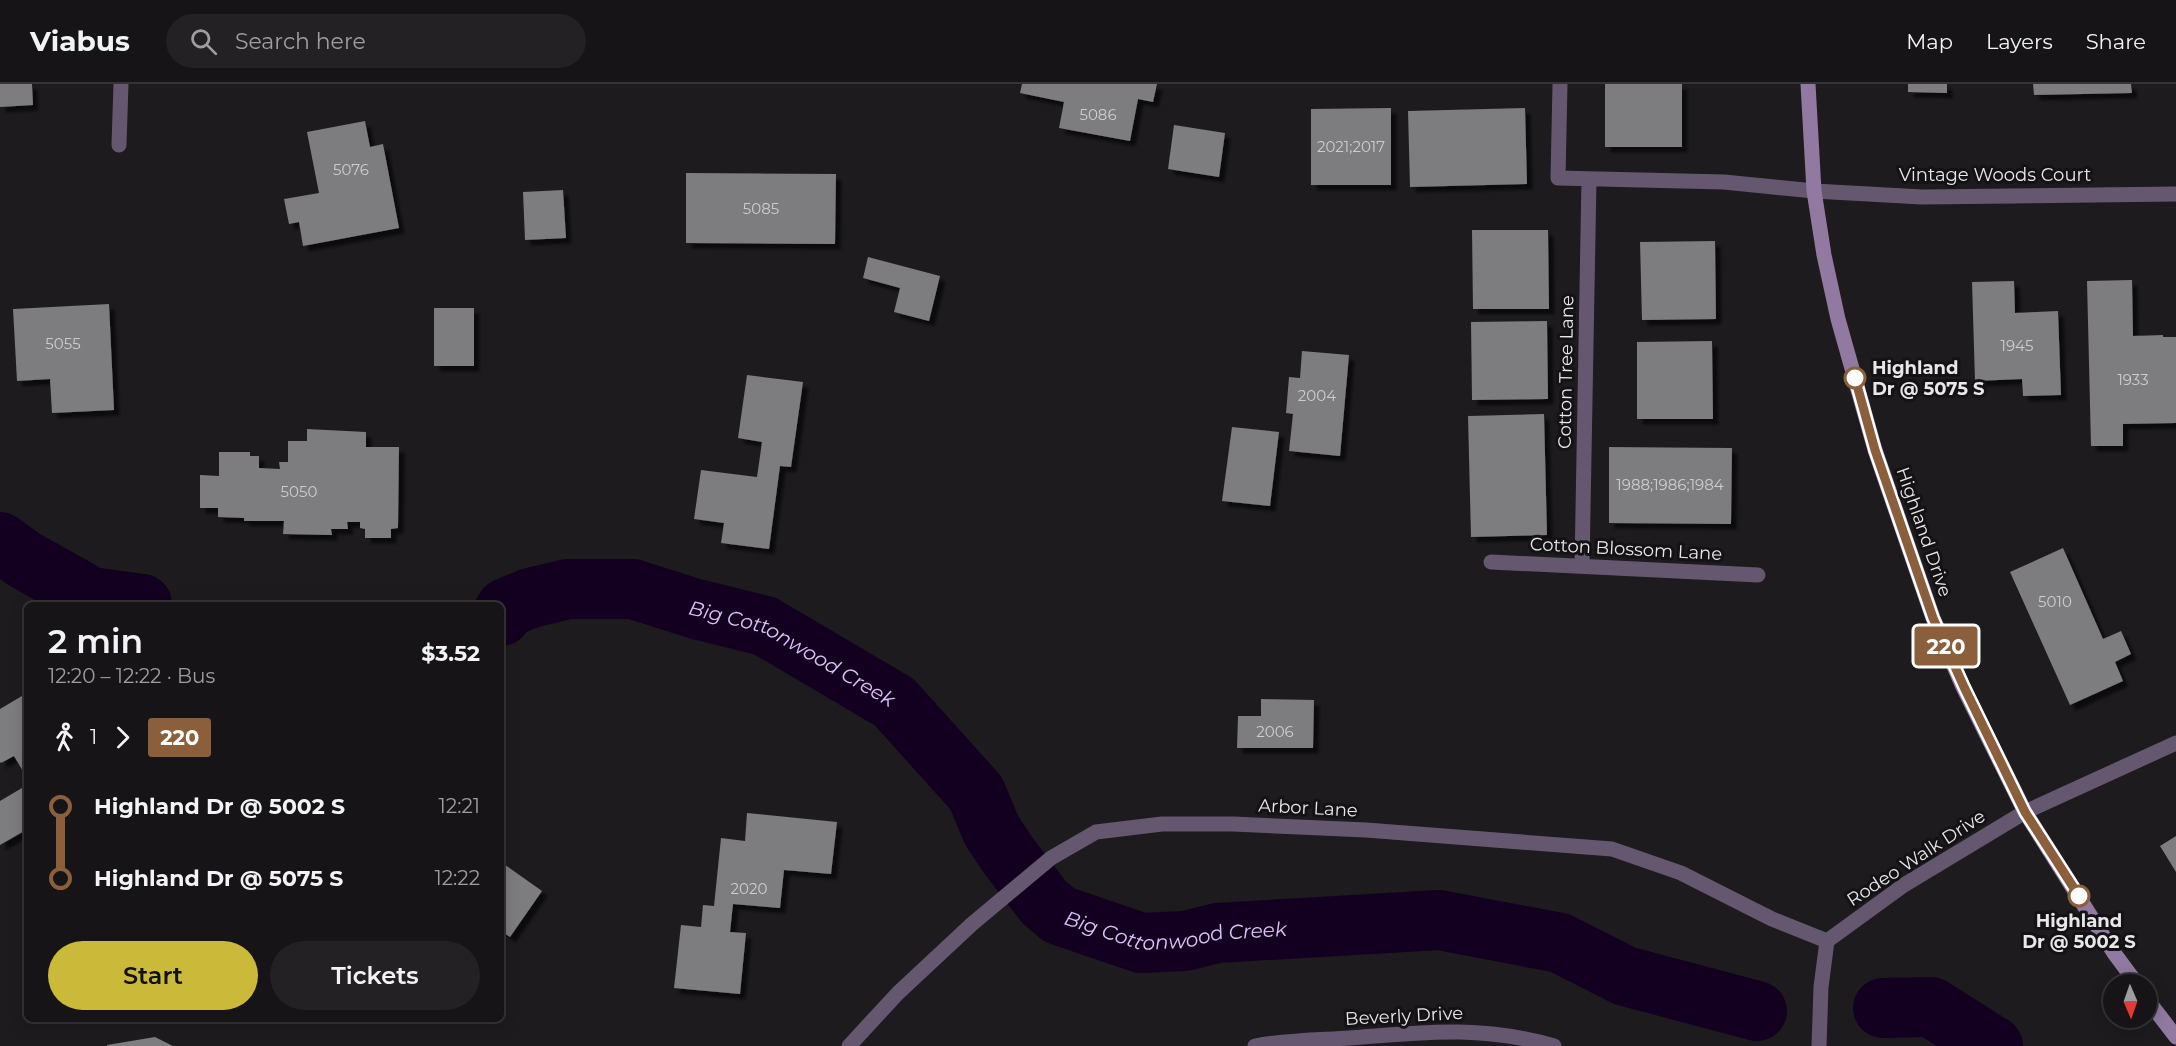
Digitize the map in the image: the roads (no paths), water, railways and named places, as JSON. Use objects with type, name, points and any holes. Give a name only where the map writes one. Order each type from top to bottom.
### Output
[{"type":"main road","name":"Highland Drive","points":[[1808,84],[1814,191],[1824,255],[1838,318],[1875,450],[1933,618],[2025,812],[2130,974]]},
{"type":"main road","points":[[2157,1012],[2176,1037]]},
{"type":"street","points":[[119,145],[121,84]]},
{"type":"street","points":[[1560,84],[1558,178],[1724,183],[1814,191]]},
{"type":"street","name":"Cotton Tree Lane","points":[[1582,566],[1589,179]]},
{"type":"street","name":"Vintage Woods Court","points":[[1814,191],[1922,197],[2176,194]]},
{"type":"street","name":"Cotton Blossom Lane","points":[[1491,562],[1758,575]]},
{"type":"street","name":"Rodeo Walk Drive","points":[[1827,941],[1904,885],[2025,812],[2176,742]]},
{"type":"street","name":"Arbor Lane","points":[[849,1046],[898,993],[996,903],[1051,858],[1096,832],[1162,824],[1233,824],[1366,830],[1612,849],[1680,873],[1772,919],[1827,941]]},
{"type":"street","points":[[1819,1046],[1821,987],[1827,941]]},
{"type":"street","name":"Beverly Drive","points":[[1254,1046],[1453,1031],[1498,1033],[1554,1046]]},
{"type":"waterway","name":"Big Cottonwood Creek","points":[[0,542],[25,560],[91,597],[127,602]]},
{"type":"waterway","name":"Big Cottonwood Creek","points":[[504,611],[506,608],[530,598],[568,589],[633,589],[696,609],[765,626],[894,702],[976,793],[992,831],[1008,855],[1044,902],[1059,915],[1141,943],[1185,941],[1217,933],[1439,920],[1560,943],[1625,976],[1757,1011]]},
{"type":"waterway","name":"Big Cottonwood Creek","points":[[1883,1008],[1931,1007],[1993,1046]]},
{"type":"place","name":"Highland Dr @ 5075 S","points":[[1855,378]]},
{"type":"place","name":"Highland Dr @ 5002 S","points":[[2079,896]]}]
